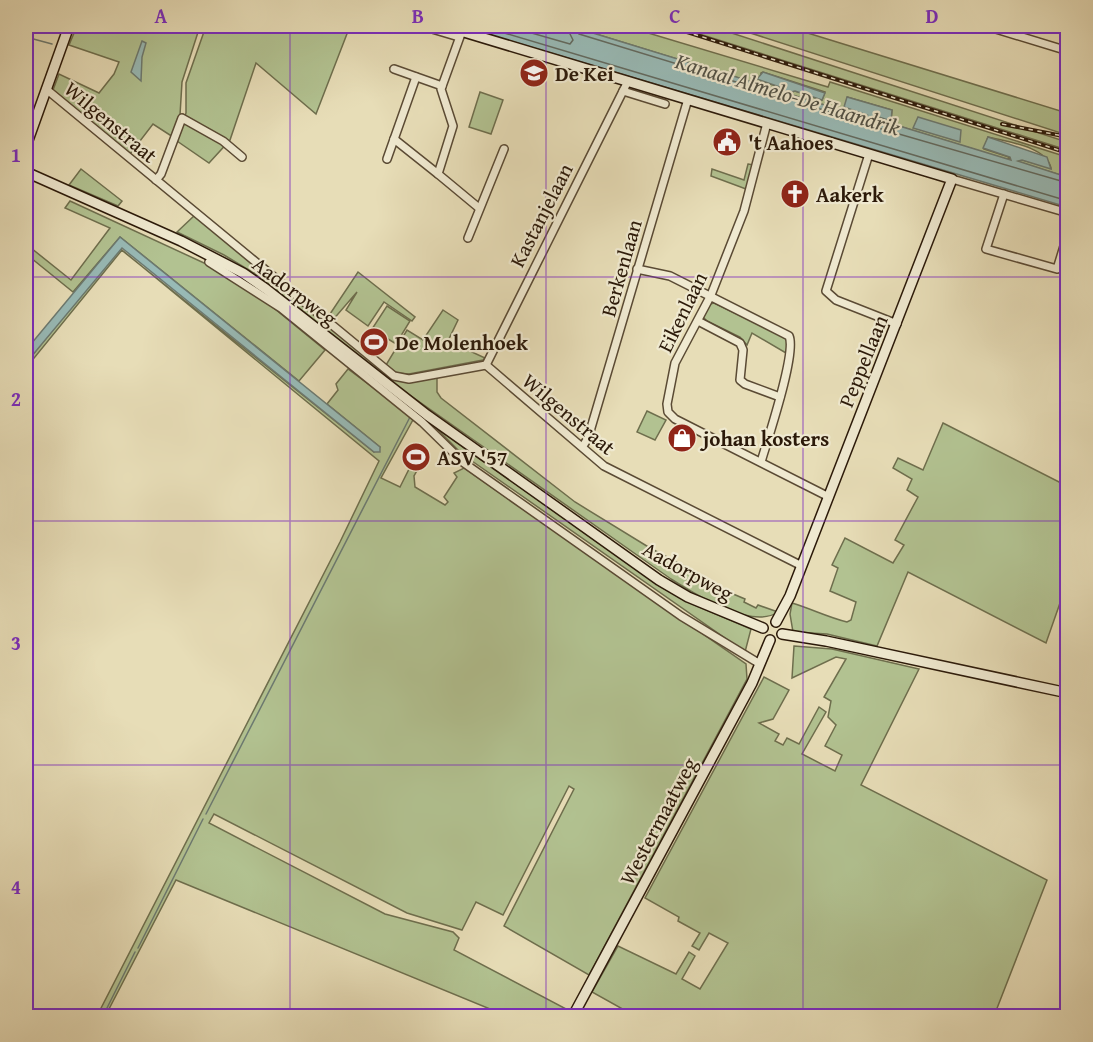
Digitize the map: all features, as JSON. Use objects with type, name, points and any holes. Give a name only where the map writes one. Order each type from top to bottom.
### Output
[{"type":"street","points":[[26,146],[69,26]]},
{"type":"street","points":[[422,26],[460,34],[628,81],[1068,213]]},
{"type":"street","points":[[444,26],[460,34]]},
{"type":"street","points":[[986,26],[1068,51]]},
{"type":"street","points":[[438,174],[453,126],[442,86],[460,34]]},
{"type":"street","points":[[394,69],[442,86]]},
{"type":"street","points":[[387,159],[416,77]]},
{"type":"street","name":"Kastanjelaan","points":[[486,365],[628,81]]},
{"type":"street","name":"Wilgenstraat","points":[[46,89],[401,379],[486,365],[604,466],[801,566]]},
{"type":"street","points":[[623,91],[665,104]]},
{"type":"street","name":"Berkenlaan","points":[[583,446],[588,438],[688,99]]},
{"type":"street","name":"Wilgenstraat","points":[[156,180],[161,174],[182,118],[223,141],[242,157]]},
{"type":"street","name":"Eikenlaan","points":[[767,123],[744,211],[711,296],[675,363],[667,404],[668,412],[675,419],[828,497]]},
{"type":"street","points":[[394,139],[479,208]]},
{"type":"street","points":[[468,237],[504,149]]},
{"type":"street","points":[[868,154],[826,291],[836,300],[897,324]]},
{"type":"street","name":"Aadorpweg","points":[[26,172],[231,266],[267,289],[427,416],[659,580],[688,597],[763,628]]},
{"type":"street","name":"Peppellaan","points":[[776,622],[801,566],[952,179]]},
{"type":"street","points":[[1004,194],[986,249],[1057,268],[1068,233]]},
{"type":"street","points":[[209,262],[281,308],[422,422],[464,463],[681,616],[760,664]]},
{"type":"street","points":[[637,269],[670,276],[789,336],[791,346],[780,397],[761,462]]},
{"type":"street","points":[[698,321],[740,343],[743,350],[740,380],[780,397]]},
{"type":"street","points":[[768,622],[776,622],[780,625],[782,634],[777,640],[770,640],[763,633],[763,628],[768,622]]},
{"type":"street","points":[[782,634],[826,640],[1068,693]]},
{"type":"street","name":"Westermaatweg","points":[[573,1017],[760,664],[770,640]]},
{"type":"green space","points":[[77,26],[200,26],[182,82],[180,115],[173,137],[153,124],[130,154],[53,90],[59,74],[99,93],[114,74],[119,62],[69,45]]},
{"type":"green space","points":[[206,26],[350,26],[316,114],[256,63],[230,140],[209,163],[177,141],[186,113],[186,83]]},
{"type":"green space","points":[[570,26],[625,26],[828,87],[830,82],[1067,157],[1067,164],[1064,163],[1061,172],[1067,174],[1067,177],[1018,162],[1019,159],[1051,168],[1042,155],[1025,146],[988,137],[984,149],[1012,158],[1005,159],[873,118],[876,116],[891,121],[892,110],[847,97],[867,115],[863,117],[792,95],[791,92],[795,91],[822,100],[825,92],[763,72],[760,81],[780,87],[781,91]]},
{"type":"green space","points":[[674,26],[710,26],[1067,142],[1067,150]]},
{"type":"green space","points":[[739,26],[785,26],[1067,113],[1067,135],[738,29]]},
{"type":"green space","points":[[480,92],[503,100],[491,134],[469,127]]},
{"type":"green space","points":[[748,164],[754,165],[746,189],[711,176],[712,169],[744,180]]},
{"type":"green space","points":[[81,169],[122,201],[118,206],[69,185]]},
{"type":"green space","points":[[70,201],[217,269],[264,300],[325,350],[299,381],[120,237],[73,292],[26,254],[26,244],[71,280],[110,228],[65,208]]},
{"type":"green space","points":[[195,215],[390,377],[437,375],[437,392],[441,398],[575,502],[650,548],[696,572],[707,583],[745,599],[744,602],[756,608],[758,605],[778,612],[754,617],[739,614],[709,601],[671,579],[387,379],[257,275],[224,255],[177,232]]},
{"type":"green space","points":[[119,248],[122,250],[26,368],[26,363]]},
{"type":"green space","points":[[141,266],[374,452],[380,447],[327,404],[338,390],[336,384],[348,369],[414,418],[381,478],[400,487],[411,465],[409,462],[418,450],[424,458],[414,476],[415,487],[445,505],[448,502],[444,497],[457,477],[454,473],[464,468],[746,664],[747,679],[589,975],[504,926],[574,789],[569,786],[503,915],[476,902],[462,930],[407,913],[214,814],[209,823],[385,914],[453,932],[459,938],[454,950],[570,1011],[567,1016],[507,1016],[176,880],[109,1009],[132,1016],[97,1016],[340,542],[379,461]]},
{"type":"green space","points":[[358,272],[415,317],[412,321],[384,302],[368,326],[346,310],[357,292],[332,321],[328,317]]},
{"type":"green space","points":[[714,303],[781,335],[788,341],[786,353],[752,333],[747,345],[740,337],[707,321],[703,317],[710,304]]},
{"type":"green space","points":[[387,306],[410,321],[396,344],[372,329]]},
{"type":"green space","points":[[443,310],[458,320],[448,341],[485,358],[483,360],[409,374],[397,373],[386,365],[407,330],[423,340]]},
{"type":"green space","points":[[647,411],[666,420],[655,440],[637,432]]},
{"type":"green space","points":[[943,423],[1067,486],[1067,583],[1046,643],[908,572],[877,646],[827,634],[793,632],[790,614],[792,603],[840,620],[847,622],[851,620],[856,602],[830,591],[838,568],[832,565],[845,538],[893,563],[904,545],[895,540],[918,497],[907,490],[912,479],[893,468],[898,458],[923,470]]},
{"type":"green space","points":[[435,427],[661,587],[690,603],[751,629],[745,652],[462,454]]},
{"type":"green space","points":[[794,646],[832,649],[919,669],[861,785],[1047,880],[994,1016],[635,1016],[592,992],[618,946],[676,974],[689,952],[695,956],[682,979],[700,989],[728,943],[709,933],[699,950],[692,946],[700,933],[678,921],[679,917],[645,898],[764,677],[789,690],[773,719],[759,723],[779,734],[775,741],[783,745],[787,738],[799,744],[819,707],[826,712],[802,754],[835,771],[842,755],[825,746],[836,725],[828,717],[831,701],[824,697],[846,659],[836,657],[792,678]]},
{"type":"water","name":"Kanaal Almelo-De Haandrik","points":[[460,26],[570,26],[782,91],[780,87],[757,79],[763,72],[825,93],[822,100],[795,91],[791,92],[792,95],[863,117],[867,115],[844,107],[847,97],[892,110],[891,121],[876,116],[873,118],[1011,160],[1010,157],[983,148],[988,137],[1047,157],[1051,169],[1022,160],[1018,161],[1067,177],[1067,207]]},
{"type":"water","points":[[142,41],[146,43],[142,57],[141,81],[131,72]]},
{"type":"water","points":[[918,117],[961,130],[960,142],[913,128]]},
{"type":"water","points":[[120,237],[380,447],[380,452],[374,452],[122,248],[26,363],[26,350]]},
{"type":"waterway","points":[[739,33],[741,26]]},
{"type":"waterway","points":[[26,37],[52,44]]},
{"type":"waterway","points":[[206,814],[410,417]]},
{"type":"waterway","points":[[138,948],[203,819]]},
{"type":"waterway","points":[[103,1016],[135,952]]},
{"type":"railway","points":[[668,26],[1068,153]]},
{"type":"railway","points":[[1002,124],[1068,137]]},
{"type":"place","name":"De Kei","points":[[534,73]]},
{"type":"place","name":"'t Aahoes","points":[[727,142]]},
{"type":"place","name":"Aakerk","points":[[795,194]]},
{"type":"place","name":"De Molenhoek","points":[[374,342]]},
{"type":"place","name":"johan kosters","points":[[682,438]]},
{"type":"place","name":"ASV '57","points":[[416,457]]}]
